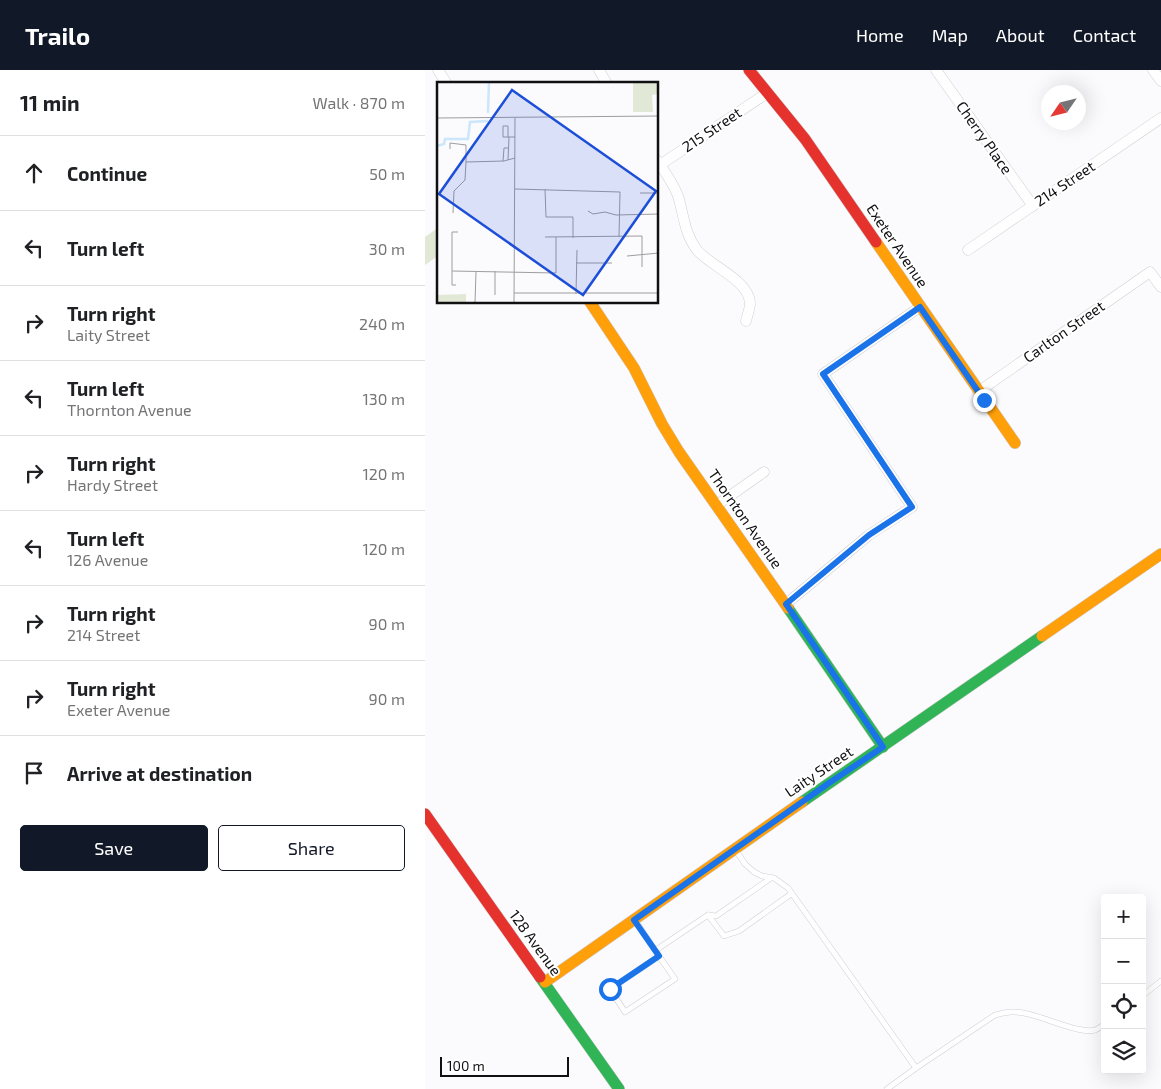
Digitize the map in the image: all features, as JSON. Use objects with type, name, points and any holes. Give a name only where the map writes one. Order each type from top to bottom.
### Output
[{"type":"street","points":[[438,70],[446,82]]},
{"type":"street","points":[[599,70],[606,82]]},
{"type":"street","name":"Exeter Avenue","points":[[749,70],[805,139],[1015,444]]},
{"type":"street","name":"Cherry Place","points":[[936,70],[1033,206]]},
{"type":"street","points":[[1153,70],[1161,81]]},
{"type":"street","name":"215 Street","points":[[659,164],[767,93]]},
{"type":"street","name":"214 Street","points":[[968,250],[1161,118]]},
{"type":"street","points":[[659,164],[674,186],[680,202],[685,227],[693,244],[710,262],[736,281],[748,296],[750,304],[746,322]]},
{"type":"street","name":"Carlton Street","points":[[978,392],[1150,272],[1161,287]]},
{"type":"street","name":"Thornton Avenue","points":[[591,304],[637,373],[674,444],[883,747]]},
{"type":"street","points":[[786,604],[869,535],[912,507],[823,374],[920,307]]},
{"type":"street","points":[[717,505],[764,472]]},
{"type":"street","name":"Laity Street","points":[[545,982],[1161,554]]},
{"type":"street","name":"128 Avenue","points":[[425,814],[619,1089]]},
{"type":"lane","points":[[735,849],[745,864],[754,872],[771,878],[788,888],[916,1068]]},
{"type":"lane","points":[[634,920],[657,953],[675,979],[625,1012],[610,989],[657,953],[708,915],[716,916],[771,878]]},
{"type":"lane","points":[[708,915],[724,936],[739,931],[791,894]]},
{"type":"lane","points":[[1146,993],[1161,981]]},
{"type":"lane","points":[[887,1089],[995,1015],[1012,1011],[1084,1030],[1094,1030],[1101,1026]]},
{"type":"green space","points":[[437,228],[437,256],[425,265],[425,237]]},
{"type":"traffic: fast","points":[[788,608],[883,747]]},
{"type":"traffic: fast","points":[[802,802],[1042,636]]},
{"type":"traffic: fast","points":[[540,977],[619,1089]]},
{"type":"traffic: slow","points":[[876,242],[1015,443]]},
{"type":"traffic: slow","points":[[591,304],[634,368],[662,424],[679,452],[788,608]]},
{"type":"traffic: slow","points":[[1042,636],[1161,554]]},
{"type":"traffic: slow","points":[[545,982],[802,802]]},
{"type":"traffic: jam","points":[[749,70],[805,139],[876,242]]},
{"type":"traffic: jam","points":[[425,814],[540,977]]},
{"type":"route","points":[[610,989],[659,956],[634,920],[883,747],[786,604],[869,535],[912,507],[823,374],[920,307],[984,400]]}]
